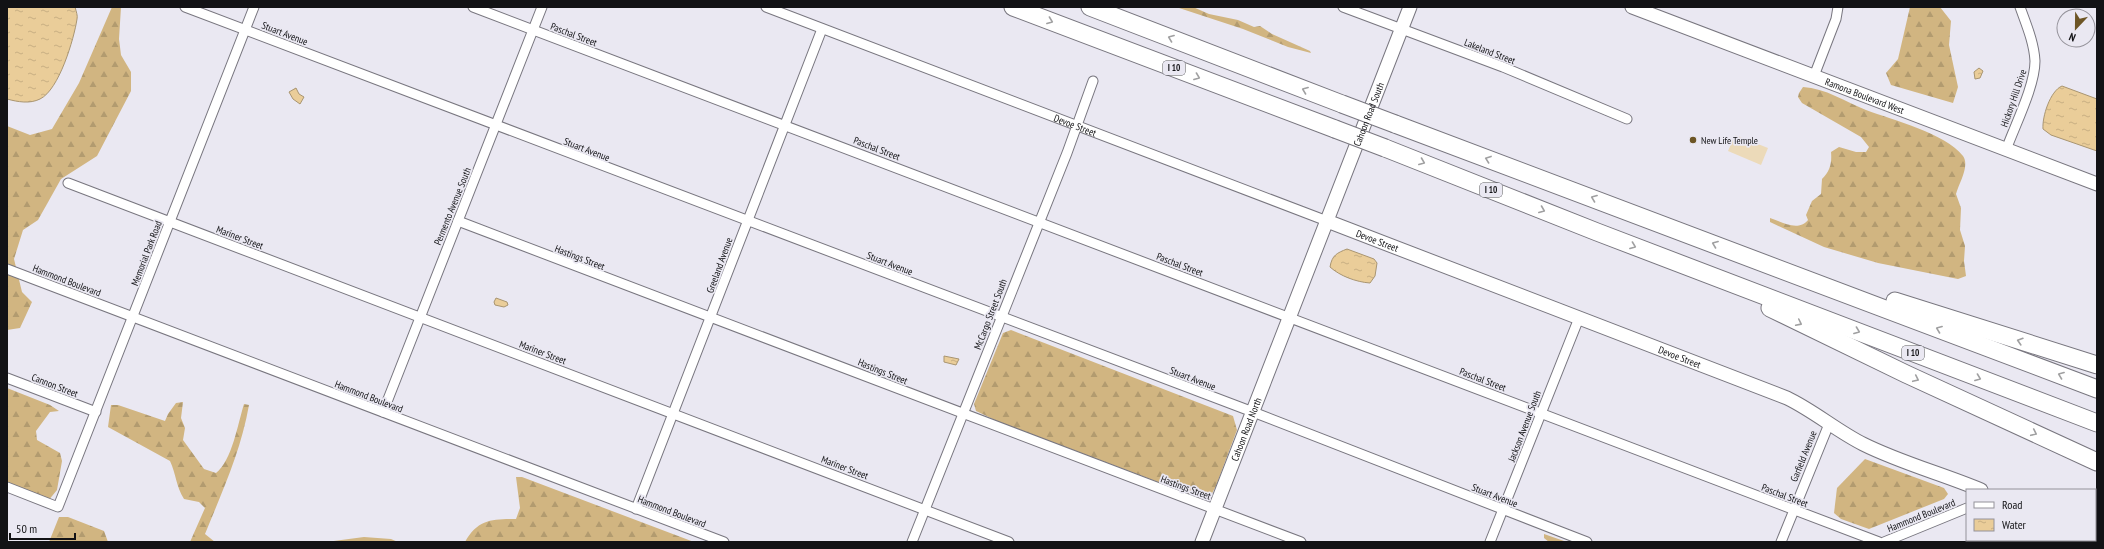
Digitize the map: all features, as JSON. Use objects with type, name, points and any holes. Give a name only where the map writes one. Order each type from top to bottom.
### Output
[{"type":"highway","name":"I 10","points":[[1013,7],[1385,148],[1597,232],[2097,423]]},
{"type":"highway","points":[[1090,7],[1342,104],[1752,257],[2097,389]]},
{"type":"highway","points":[[1752,257],[2097,365]]},
{"type":"highway","points":[[1729,282],[1775,311],[2097,462]]},
{"type":"street","name":"Stuart Avenue","points":[[185,7],[1253,412],[1588,542]]},
{"type":"street","name":"Memorial Park Road","points":[[7,487],[58,507],[254,7]]},
{"type":"street","name":"Paschal Street","points":[[473,7],[1880,542]]},
{"type":"street","name":"Permento Avenue South","points":[[383,412],[542,7]]},
{"type":"street","name":"Devoe Street","points":[[766,7],[1787,398],[1865,446],[1978,489]]},
{"type":"street","name":"Lakeland Street","points":[[1343,7],[1503,68],[1627,119]]},
{"type":"street","name":"Cahoon Road South","points":[[1327,221],[1410,7]]},
{"type":"street","name":"Ramona Boulevard West","points":[[1632,7],[2097,184]]},
{"type":"street","points":[[1814,76],[1836,19],[1838,7]]},
{"type":"street","name":"Hickory Hill Drive","points":[[2006,150],[2031,84],[2034,69],[2033,46],[2020,7]]},
{"type":"street","name":"Greeland Avenue","points":[[636,509],[822,29]]},
{"type":"street","name":"McCargo Street South","points":[[912,542],[1039,222],[1093,81]]},
{"type":"street","name":"Mariner Street","points":[[68,183],[421,316],[1009,542]]},
{"type":"street","name":"Hastings Street","points":[[458,221],[1300,542]]},
{"type":"street","points":[[1289,316],[1327,221]]},
{"type":"street","name":"Hammond Boulevard","points":[[7,269],[724,542]]},
{"type":"street","name":"Cahoon Road North","points":[[1202,542],[1289,316]]},
{"type":"street","name":"Jackson Avenue South","points":[[1490,542],[1579,318]]},
{"type":"street","name":"Cannon Street","points":[[7,378],[96,412]]},
{"type":"street","name":"Garfield Avenue","points":[[1781,542],[1829,424]]},
{"type":"street","name":"Hammond Boulevard","points":[[1884,542],[1966,508]]},
{"type":"green space","points":[[112,7],[121,7],[119,39],[121,55],[131,72],[131,91],[97,156],[61,179],[38,220],[23,230],[14,259],[22,292],[32,302],[20,328],[7,330],[7,126],[30,135],[52,129],[79,83]]},
{"type":"green space","points":[[1176,7],[1193,7],[1209,14],[1238,20],[1254,27],[1260,26],[1272,34],[1310,51],[1311,53],[1288,47],[1243,29]]},
{"type":"green space","points":[[1910,7],[1940,7],[1951,21],[1949,45],[1958,87],[1953,103],[1891,85],[1886,73],[1898,59]]},
{"type":"green space","points":[[1803,87],[1819,90],[1866,110],[1932,134],[1955,148],[1963,156],[1965,160],[1965,170],[1956,194],[1961,208],[1960,230],[1965,246],[1964,261],[1966,276],[1958,279],[1878,263],[1824,247],[1770,222],[1770,218],[1795,226],[1804,224],[1808,220],[1806,215],[1812,201],[1821,194],[1822,179],[1830,167],[1831,152],[1839,147],[1856,152],[1866,152],[1869,147],[1861,137],[1802,103],[1798,97]]},
{"type":"green space","points":[[1011,330],[1233,416],[1237,430],[1216,486],[1210,497],[1203,499],[997,421],[976,411],[974,404],[1003,333]]},
{"type":"green space","points":[[7,388],[50,405],[59,411],[50,412],[36,431],[37,440],[60,453],[62,461],[57,490],[48,501],[7,484]]},
{"type":"green space","points":[[183,402],[181,418],[185,428],[183,440],[204,469],[216,473],[222,467],[230,451],[244,404],[249,405],[246,422],[236,455],[205,534],[215,542],[190,542],[205,508],[199,502],[184,499],[179,489],[170,461],[108,427],[111,405],[118,405],[165,421],[176,403]]},
{"type":"green space","points":[[1865,459],[1944,488],[1948,494],[1944,499],[1869,529],[1841,519],[1834,513],[1837,488]]},
{"type":"green space","points":[[516,477],[522,477],[694,542],[465,542],[475,529],[486,522],[500,519],[516,519],[520,508]]},
{"type":"green space","points":[[59,517],[68,517],[104,531],[108,542],[49,542]]},
{"type":"green space","points":[[1544,534],[1567,542],[1549,542],[1544,538]]},
{"type":"green space","points":[[364,537],[391,539],[398,542],[326,542]]},
{"type":"shaded area","points":[[1735,135],[1768,148],[1761,165],[1728,151]]},
{"type":"water","points":[[7,7],[75,7],[77,13],[73,39],[59,75],[47,94],[36,101],[24,102],[7,99]]},
{"type":"water","points":[[1979,68],[1983,71],[1980,78],[1975,79],[1974,72]]},
{"type":"water","points":[[2062,86],[2097,99],[2097,151],[2051,135],[2043,129],[2045,111],[2050,99]]},
{"type":"water","points":[[296,88],[299,94],[304,97],[300,104],[293,99],[289,92]]},
{"type":"water","points":[[1347,249],[1374,259],[1377,263],[1375,276],[1370,283],[1348,278],[1330,267],[1332,260],[1336,255]]},
{"type":"water","points":[[496,298],[507,302],[508,305],[504,307],[495,305],[494,302]]},
{"type":"water","points":[[944,356],[959,359],[956,365],[944,362]]},
{"type":"place","name":"New Life Temple","points":[[1693,140]]}]
